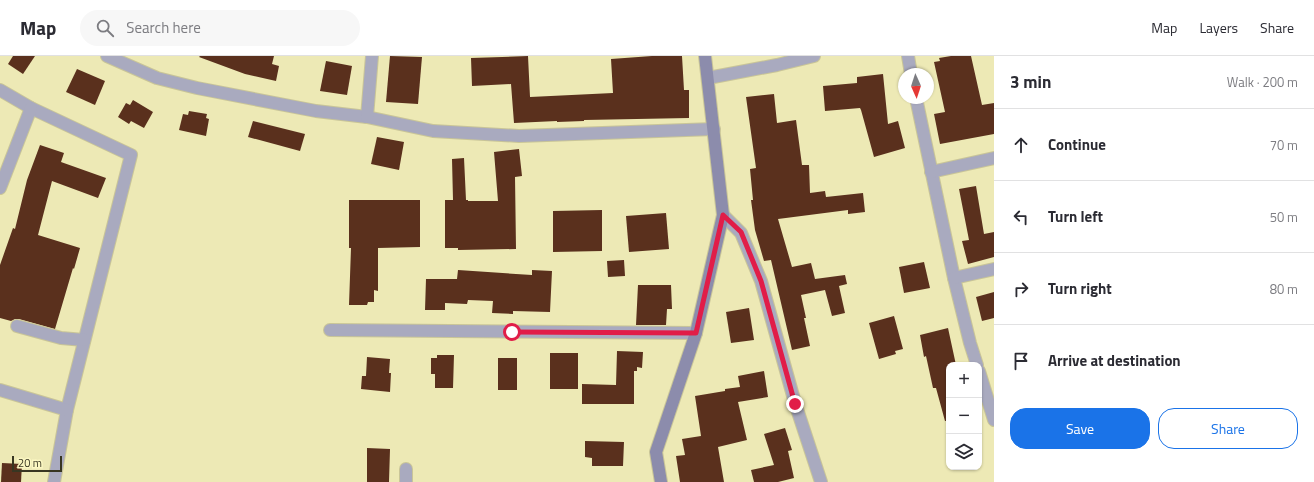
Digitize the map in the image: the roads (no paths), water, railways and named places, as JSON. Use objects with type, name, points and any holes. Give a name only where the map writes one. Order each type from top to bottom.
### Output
[{"type":"street","points":[[107,56],[157,78],[197,88],[316,111],[367,117],[433,131],[519,136],[714,129]]},
{"type":"street","points":[[367,117],[372,56]]},
{"type":"street","points":[[661,482],[656,452],[696,333],[723,215],[706,56]]},
{"type":"street","points":[[708,78],[777,65],[814,56]]},
{"type":"street","points":[[908,56],[911,68]]},
{"type":"street","points":[[0,90],[31,108],[132,155],[66,410],[54,482]]},
{"type":"street","points":[[917,104],[954,278],[976,362]]},
{"type":"street","points":[[0,188],[31,108]]},
{"type":"street","points":[[931,172],[994,158]]},
{"type":"street","points":[[723,215],[741,232],[761,281],[795,404],[821,482]]},
{"type":"street","points":[[954,278],[994,269]]},
{"type":"street","points":[[18,326],[61,338],[84,340]]},
{"type":"street","points":[[330,330],[696,333]]},
{"type":"street","points":[[982,378],[992,403],[994,420]]},
{"type":"street","points":[[0,390],[66,410]]},
{"type":"street","points":[[406,469],[406,482]]}]
